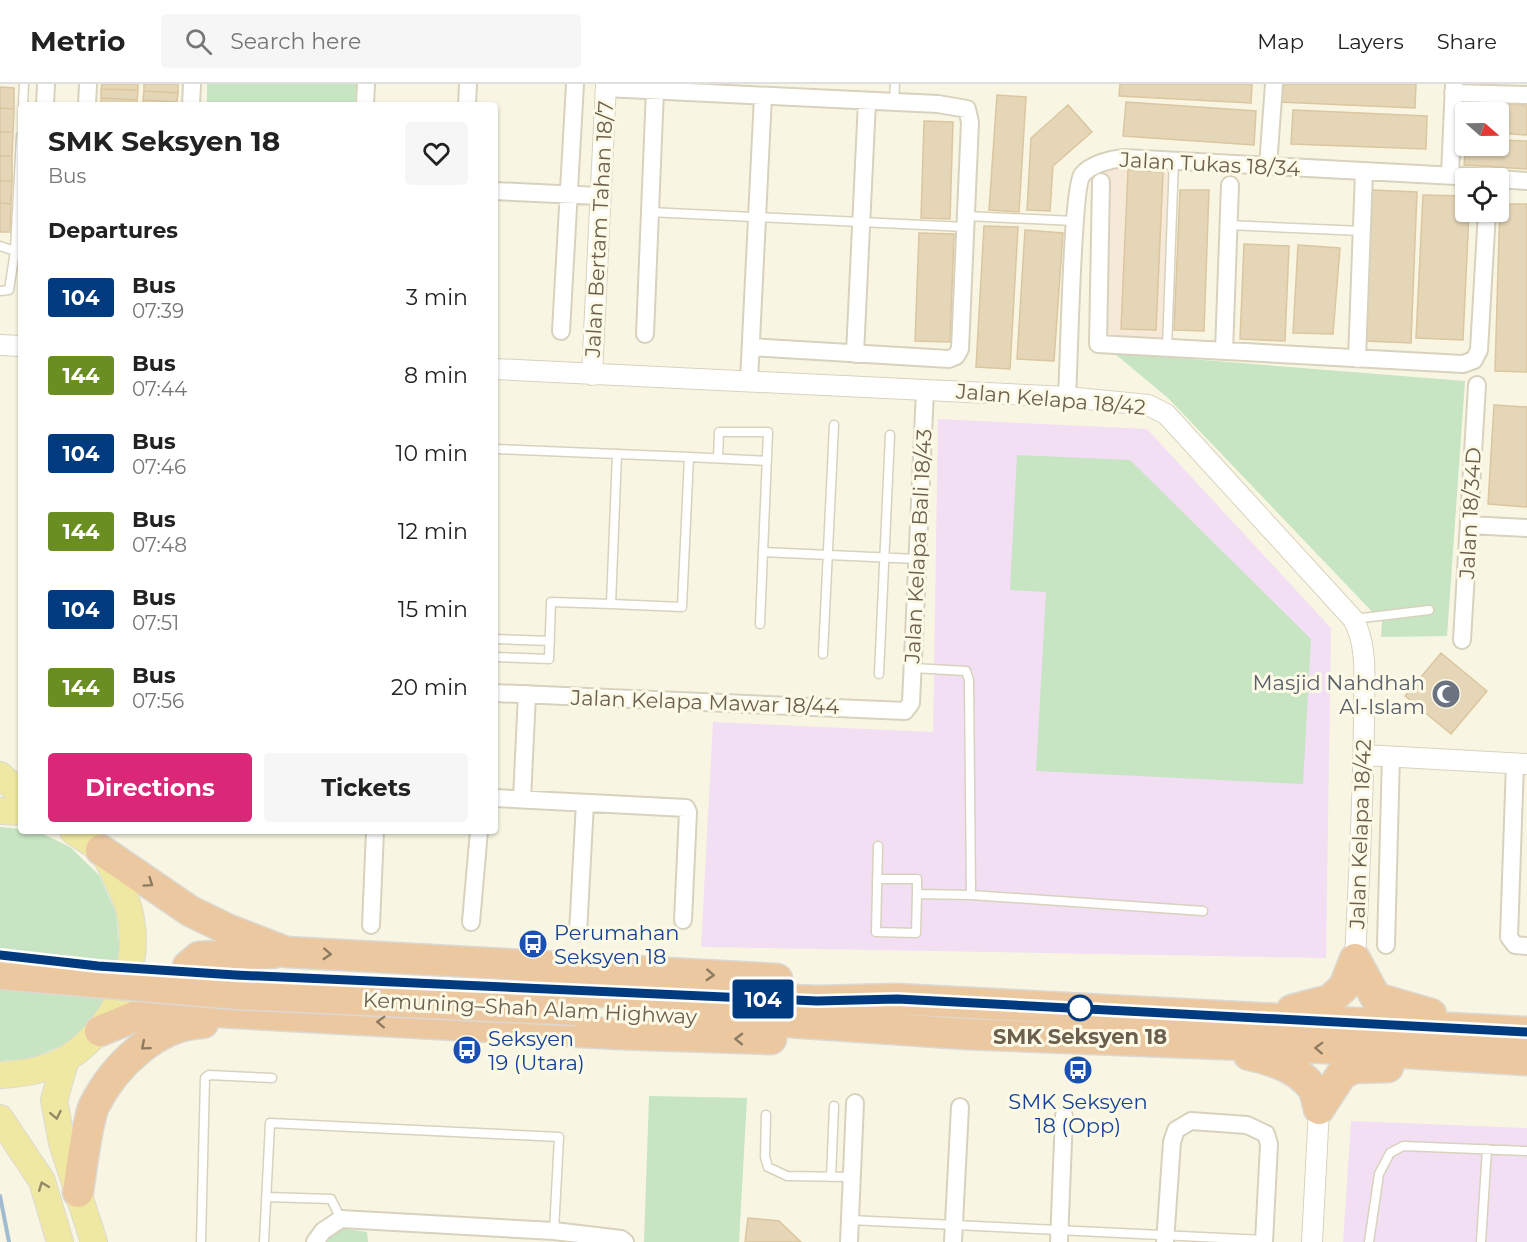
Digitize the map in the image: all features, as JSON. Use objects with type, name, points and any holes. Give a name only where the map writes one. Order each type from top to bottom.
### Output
[{"type":"highway","points":[[101,850],[190,911],[247,938],[286,952]]},
{"type":"highway","points":[[235,1014],[192,1000],[183,984],[188,966],[199,957],[286,952],[712,975],[827,983],[897,999]]},
{"type":"highway","name":"Kemuning–Shah Alam Highway","points":[[0,955],[110,967],[535,989],[817,1001],[897,999],[1522,1032]]},
{"type":"highway","points":[[1266,1017],[1330,1000],[1344,987],[1355,959]]},
{"type":"highway","points":[[1355,959],[1376,998],[1443,1017],[1522,1032]]},
{"type":"highway","name":"Kemuning–Shah Alam Highway","points":[[0,974],[237,994],[681,1014],[966,1034],[1323,1048],[1527,1060]]},
{"type":"highway","points":[[100,1031],[136,1016],[182,1010],[738,1039],[847,1039],[966,1034]]},
{"type":"highway","points":[[78,1192],[81,1160],[93,1107],[115,1073],[150,1040],[189,1023],[323,1019]]},
{"type":"highway","points":[[1201,1045],[1276,1061],[1299,1074],[1313,1088],[1319,1109]]},
{"type":"highway","points":[[1319,1109],[1341,1075],[1353,1068],[1448,1066],[1483,1057]]},
{"type":"main road","points":[[0,775],[18,791]]},
{"type":"main road","points":[[0,811],[18,812]]},
{"type":"main road","points":[[0,1075],[42,1069],[66,1059],[100,1031],[120,1001],[124,990],[131,967],[133,931],[125,896],[101,850],[77,834]]},
{"type":"main road","points":[[66,1059],[54,1100],[62,1143],[94,1242]]},
{"type":"main road","points":[[0,1118],[42,1181],[60,1242]]},
{"type":"street","points":[[45,102],[46,84]]},
{"type":"street","points":[[87,102],[88,84]]},
{"type":"street","points":[[191,102],[192,84]]},
{"type":"street","points":[[365,102],[366,84]]},
{"type":"street","points":[[467,102],[468,84]]},
{"type":"street","points":[[561,331],[575,84]]},
{"type":"street","points":[[1268,166],[1274,84]]},
{"type":"street","points":[[605,86],[958,106],[967,109],[970,122],[966,221],[960,349],[956,356],[949,359],[751,347]]},
{"type":"street","name":"Jalan Bertam Tahan 18/7","points":[[592,375],[605,86]]},
{"type":"street","points":[[1450,175],[1454,89],[1527,95]]},
{"type":"street","points":[[645,334],[656,90]]},
{"type":"street","points":[[749,381],[763,96]]},
{"type":"street","points":[[855,354],[867,101]]},
{"type":"street","name":"Jalan Tukas 18/34","points":[[1067,397],[1075,221],[1079,182],[1084,173],[1101,163],[1116,158],[1174,160],[1455,175]]},
{"type":"street","points":[[1357,358],[1364,172]]},
{"type":"street","points":[[1509,180],[1527,181]]},
{"type":"street","points":[[1101,182],[1098,344],[1463,364],[1474,360],[1479,350],[1486,222]]},
{"type":"street","points":[[1224,351],[1230,186]]},
{"type":"street","points":[[498,191],[600,196]]},
{"type":"street","points":[[0,345],[18,346]]},
{"type":"street","name":"Jalan Kelapa 18/42","points":[[498,369],[1067,397],[1148,405],[1166,414],[1353,619],[1359,629],[1362,640],[1364,755],[1355,959]]},
{"type":"street","name":"Jalan 18/34D","points":[[1462,640],[1477,385]]},
{"type":"street","name":"Jalan Kelapa Bali 18/43","points":[[911,703],[925,390]]},
{"type":"street","points":[[1469,525],[1527,528]]},
{"type":"street","name":"Jalan Kelapa Mawar 18/44","points":[[498,693],[905,711],[911,703]]},
{"type":"street","points":[[522,799],[527,694]]},
{"type":"street","points":[[1364,755],[1521,763],[1509,937],[1515,945],[1527,946]]},
{"type":"street","points":[[1386,945],[1391,756]]},
{"type":"street","points":[[498,798],[686,808],[688,812],[683,920]]},
{"type":"street","points":[[578,933],[585,803]]},
{"type":"street","points":[[371,926],[375,834]]},
{"type":"street","points":[[471,922],[478,834]]},
{"type":"street","points":[[849,1242],[855,1103]]},
{"type":"street","points":[[954,1234],[960,1107]]},
{"type":"street","points":[[1312,1242],[1319,1109]]},
{"type":"street","points":[[1059,1236],[1064,1116]]},
{"type":"street","points":[[1165,1239],[1172,1142],[1176,1130],[1191,1121],[1247,1125],[1266,1134],[1269,1144],[1264,1241]]},
{"type":"street","points":[[315,1242],[323,1231],[341,1219],[554,1231],[593,1238],[621,1239],[625,1242]]},
{"type":"lane","points":[[23,102],[24,84]]},
{"type":"lane","points":[[894,102],[895,84]]},
{"type":"lane","points":[[1167,348],[1174,160]]},
{"type":"lane","points":[[0,291],[9,290],[15,251],[18,194]]},
{"type":"lane","points":[[649,212],[861,222],[1075,221]]},
{"type":"lane","points":[[1228,225],[1362,231]]},
{"type":"lane","points":[[0,246],[15,251]]},
{"type":"lane","points":[[823,654],[834,425]]},
{"type":"lane","points":[[718,458],[719,432],[768,432],[760,624]]},
{"type":"lane","points":[[879,674],[890,435]]},
{"type":"lane","points":[[498,449],[767,461]]},
{"type":"lane","points":[[611,604],[617,454]]},
{"type":"lane","points":[[498,657],[549,659],[551,602],[682,607],[689,457]]},
{"type":"lane","points":[[763,552],[917,559]]},
{"type":"lane","points":[[1353,619],[1429,610]]},
{"type":"lane","points":[[498,639],[550,641]]},
{"type":"lane","points":[[913,668],[966,671],[969,680],[971,895]]},
{"type":"lane","points":[[877,879],[917,879],[916,933],[876,932],[877,879],[878,846]]},
{"type":"lane","points":[[917,894],[971,895],[1203,911]]},
{"type":"lane","points":[[201,1242],[205,1078],[208,1075],[272,1078]]},
{"type":"lane","points":[[831,1177],[834,1106]]},
{"type":"lane","points":[[766,1115],[765,1157],[768,1167],[787,1176],[852,1178]]},
{"type":"lane","points":[[264,1242],[270,1123],[559,1137],[554,1231]]},
{"type":"lane","points":[[1369,1242],[1379,1174],[1390,1153],[1403,1146],[1527,1151]]},
{"type":"lane","points":[[1481,1242],[1487,1149]]},
{"type":"lane","points":[[266,1197],[331,1199],[341,1219]]},
{"type":"lane","points":[[850,1220],[954,1234],[1264,1241]]},
{"type":"shaded area","points":[[1120,163],[1171,165],[1165,342],[1104,340],[1106,167]]},
{"type":"shaded area","points":[[938,419],[1147,429],[1331,628],[1326,958],[701,947],[713,722],[933,732]]},
{"type":"shaded area","points":[[1351,1121],[1527,1128],[1527,1242],[1343,1242]]},
{"type":"green space","points":[[207,84],[356,84],[355,102],[207,102]]},
{"type":"green space","points":[[1114,353],[1465,381],[1447,636],[1381,637],[1382,622],[1168,398]]},
{"type":"green space","points":[[1017,455],[1130,460],[1311,639],[1303,784],[1036,771],[1046,592],[1010,590]]},
{"type":"green space","points":[[0,827],[18,829],[18,834],[43,834],[70,847],[99,875],[116,912],[120,953],[112,989],[92,1021],[64,1045],[29,1059],[0,1061]]},
{"type":"green space","points":[[649,1096],[747,1098],[739,1242],[644,1242]]},
{"type":"green space","points":[[341,1228],[367,1232],[368,1242],[323,1242],[326,1236]]},
{"type":"building","points":[[102,84],[138,84],[138,90],[101,89]]},
{"type":"building","points":[[144,84],[178,84],[178,93],[144,91]]},
{"type":"building","points":[[1120,84],[1252,84],[1251,103],[1119,96]]},
{"type":"building","points":[[1280,84],[1416,84],[1415,108],[1279,102]]},
{"type":"building","points":[[0,87],[14,88],[14,109],[0,108]]},
{"type":"building","points":[[101,89],[138,90],[137,100],[101,98]]},
{"type":"building","points":[[144,91],[178,93],[177,102],[143,100]]},
{"type":"building","points":[[997,95],[1026,97],[1019,212],[989,210]]},
{"type":"building","points":[[101,98],[137,100],[137,102],[101,102]]},
{"type":"building","points":[[143,100],[177,102],[143,102]]},
{"type":"building","points":[[1126,102],[1256,111],[1254,145],[1123,136]]},
{"type":"building","points":[[1509,104],[1527,105],[1527,135],[1509,134]]},
{"type":"building","points":[[1068,105],[1092,132],[1053,166],[1050,211],[1027,210],[1031,138]]},
{"type":"building","points":[[0,108],[14,109],[13,132],[0,132]]},
{"type":"building","points":[[1293,110],[1427,116],[1426,149],[1291,144]]},
{"type":"building","points":[[924,121],[953,122],[950,219],[921,218]]},
{"type":"building","points":[[0,132],[13,132],[12,156],[0,156]]},
{"type":"building","points":[[1509,140],[1527,141],[1527,169],[1464,165],[1465,156],[1509,156]]},
{"type":"building","points":[[0,156],[12,156],[12,181],[0,181]]},
{"type":"building","points":[[1128,170],[1163,172],[1156,330],[1121,329]]},
{"type":"building","points":[[0,181],[12,181],[11,204],[0,203]]},
{"type":"building","points":[[1180,190],[1209,190],[1204,331],[1174,330]]},
{"type":"building","points":[[1372,190],[1417,192],[1411,343],[1366,341]]},
{"type":"building","points":[[1423,195],[1455,196],[1455,222],[1469,222],[1463,340],[1416,338]]},
{"type":"building","points":[[0,203],[11,204],[10,232],[0,232]]},
{"type":"building","points":[[1509,204],[1527,204],[1527,372],[1495,371],[1499,222],[1509,222]]},
{"type":"building","points":[[984,226],[1018,227],[1010,369],[976,367]]},
{"type":"building","points":[[1025,230],[1063,233],[1054,361],[1017,359]]},
{"type":"building","points":[[919,233],[954,234],[950,342],[915,341]]},
{"type":"building","points":[[1244,244],[1289,246],[1285,341],[1240,339]]},
{"type":"building","points":[[1298,245],[1340,248],[1333,334],[1293,333]]},
{"type":"building","points":[[1494,405],[1527,407],[1527,507],[1488,504]]},
{"type":"building","name":"Masjid Nahdhah Al-Islam","points":[[1441,653],[1487,691],[1451,734],[1405,696]]},
{"type":"building","points":[[458,1048],[478,1048],[478,1055],[458,1055]]},
{"type":"building","points":[[748,1218],[779,1221],[801,1242],[745,1242]]},
{"type":"waterway","points":[[0,1196],[9,1242]]},
{"type":"bus line","name":"104","points":[[0,955],[98,966],[258,976],[817,1001],[897,999],[1527,1032]]},
{"type":"place","name":"Masjid Nahdhah Al-Islam","points":[[1446,694]]},
{"type":"place","name":"Perumahan Seksyen 18","points":[[533,944]]},
{"type":"place","name":"SMK Seksyen 18","points":[[1080,1008]]},
{"type":"place","name":"Seksyen 19 (Utara)","points":[[467,1050]]},
{"type":"place","name":"SMK Seksyen 18 (Opp)","points":[[1078,1070]]}]
